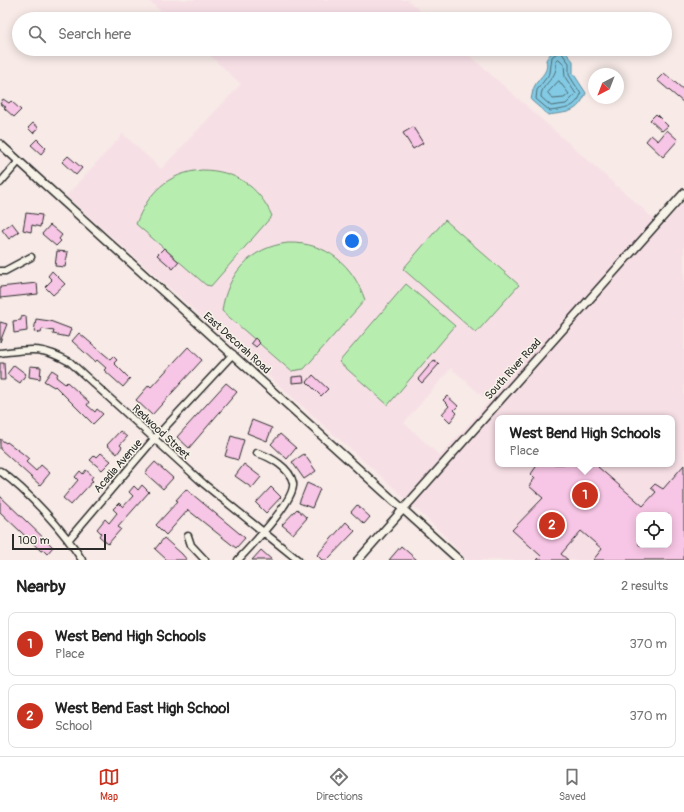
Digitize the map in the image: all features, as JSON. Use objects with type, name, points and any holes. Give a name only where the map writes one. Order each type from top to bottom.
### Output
[{"type":"street","name":"East Decorah Road","points":[[0,144],[459,560]]},
{"type":"street","points":[[0,183],[19,161]]},
{"type":"street","name":"South River Road","points":[[358,560],[684,193]]},
{"type":"street","points":[[0,271],[5,271],[31,257]]},
{"type":"street","name":"Redwood Street","points":[[0,353],[41,349],[53,353],[70,362],[204,484],[298,560]]},
{"type":"street","name":"Acadia Avenue","points":[[69,539],[154,439],[232,354]]},
{"type":"street","points":[[238,560],[263,532],[289,499],[293,485],[290,474],[269,456],[257,452]]},
{"type":"street","points":[[0,471],[11,479],[69,539],[82,560]]},
{"type":"street","points":[[188,536],[191,545],[205,560]]},
{"type":"shaded area","points":[[148,0],[408,0],[421,12],[162,12]]},
{"type":"shaded area","points":[[211,56],[470,56],[662,226],[684,201],[684,560],[467,560],[441,532],[393,487],[66,196],[123,134],[161,169],[241,84]],"holes":[[[451,368],[489,402],[440,456],[404,423]]]},
{"type":"green space","points":[[202,170],[225,173],[244,182],[253,188],[260,196],[267,205],[272,216],[211,286],[206,285],[136,224],[146,203],[160,186],[179,175]]},
{"type":"green space","points":[[445,220],[519,285],[476,333],[403,269]]},
{"type":"green space","points":[[288,243],[315,247],[326,251],[337,258],[346,266],[353,276],[360,287],[365,300],[304,369],[291,371],[222,311],[229,285],[235,274],[243,265],[263,250]]},
{"type":"green space","points":[[406,284],[455,326],[388,405],[339,362]]},
{"type":"water","points":[[549,56],[569,56],[573,61],[573,73],[586,93],[579,105],[571,111],[548,115],[531,100],[535,86],[545,72],[547,65],[546,60]]},
{"type":"building","points":[[664,73],[684,90],[684,103],[657,80]]},
{"type":"building","points":[[3,99],[9,103],[11,101],[21,110],[14,117],[4,108],[6,107],[0,104]]},
{"type":"building","points":[[656,114],[668,126],[662,131],[650,120]]},
{"type":"building","points":[[33,123],[39,128],[33,133],[28,128]]},
{"type":"building","points":[[413,127],[423,143],[413,149],[403,133]]},
{"type":"building","points":[[667,130],[678,140],[663,157],[646,141],[651,135],[658,141]]},
{"type":"building","points":[[37,139],[46,148],[41,154],[31,145]]},
{"type":"building","points":[[68,156],[82,168],[76,175],[62,162]]},
{"type":"building","points":[[26,213],[42,215],[40,227],[32,225],[31,232],[23,230]]},
{"type":"building","points":[[12,223],[19,232],[9,239],[2,230]]},
{"type":"building","points":[[50,225],[62,235],[59,239],[61,241],[56,246],[42,234]]},
{"type":"building","points":[[164,248],[179,262],[173,269],[157,255]]},
{"type":"building","points":[[57,251],[68,252],[65,267],[55,266]]},
{"type":"building","points":[[52,271],[65,284],[53,295],[45,287],[52,280],[48,276]]},
{"type":"building","points":[[37,283],[38,294],[0,298],[0,287]]},
{"type":"building","points":[[26,316],[27,331],[14,333],[13,321],[21,320],[21,317]]},
{"type":"building","points":[[36,319],[50,321],[71,329],[68,337],[53,334],[54,331],[42,329],[41,333],[34,332]]},
{"type":"building","points":[[0,322],[7,324],[0,342]]},
{"type":"building","points":[[79,333],[110,359],[113,356],[117,360],[114,363],[130,379],[123,387],[104,370],[106,368],[97,360],[95,362],[72,341]]},
{"type":"building","points":[[255,338],[260,343],[256,347],[251,343]]},
{"type":"building","points":[[188,347],[202,360],[152,415],[136,400],[149,385],[151,387]]},
{"type":"building","points":[[434,360],[439,364],[422,383],[418,379]]},
{"type":"building","points":[[0,363],[4,363],[5,380],[0,380]]},
{"type":"building","points":[[14,365],[26,374],[20,383],[7,374]]},
{"type":"building","points":[[30,366],[41,367],[40,379],[29,377]]},
{"type":"building","points":[[52,370],[58,374],[56,377],[65,384],[67,382],[89,402],[87,405],[95,412],[97,409],[103,414],[93,424],[55,386],[54,387],[44,381]]},
{"type":"building","points":[[313,375],[328,389],[321,396],[307,382]]},
{"type":"building","points":[[303,376],[304,382],[292,383],[292,377]]},
{"type":"building","points":[[226,383],[237,392],[189,448],[177,437]]},
{"type":"building","points":[[447,396],[458,406],[454,410],[457,413],[450,422],[442,414],[449,406],[443,400]]},
{"type":"building","points":[[252,420],[272,428],[267,441],[247,433]]},
{"type":"building","points":[[120,431],[127,437],[120,445],[122,447],[117,454],[107,445]]},
{"type":"building","points":[[280,434],[296,448],[287,459],[271,444]]},
{"type":"building","points":[[231,436],[244,440],[238,460],[225,456]]},
{"type":"building","points":[[0,439],[6,443],[7,442],[29,459],[26,462],[36,471],[41,465],[50,473],[40,485],[0,449]]},
{"type":"building","points":[[101,453],[111,461],[102,470],[90,460],[95,455],[97,457]]},
{"type":"building","points":[[304,454],[316,471],[304,479],[292,462]]},
{"type":"building","points":[[155,462],[173,478],[163,489],[145,473]]},
{"type":"building","points":[[244,464],[261,477],[252,488],[235,476]]},
{"type":"building","points":[[684,465],[684,560],[593,560],[602,549],[581,531],[561,554],[568,560],[537,560],[541,556],[512,530],[543,498],[529,486],[535,478],[531,474],[536,467],[598,467],[643,506],[656,492],[651,488],[655,484],[663,489]]},
{"type":"building","points":[[86,470],[93,476],[91,479],[93,481],[71,505],[63,498],[78,480],[75,477],[80,471],[83,474]]},
{"type":"building","points":[[307,483],[320,489],[312,508],[299,503]]},
{"type":"building","points":[[142,485],[149,492],[118,527],[121,529],[108,544],[99,536],[101,533],[97,529],[105,519],[109,523],[117,513],[113,509],[119,503],[123,507],[133,496],[129,492],[134,486],[138,490]]},
{"type":"building","points":[[271,487],[281,497],[266,513],[256,503]]},
{"type":"building","points":[[186,489],[245,538],[236,548],[188,510],[166,535],[156,525],[178,501],[176,500]]},
{"type":"building","points":[[0,496],[53,547],[47,554],[43,550],[41,551],[0,512]]},
{"type":"building","points":[[357,505],[370,517],[364,524],[351,512]]},
{"type":"building","points":[[297,509],[307,518],[293,534],[282,525]]},
{"type":"building","points":[[346,522],[355,531],[327,560],[322,560],[317,555]]},
{"type":"building","points":[[164,538],[187,560],[167,560],[155,549]]},
{"type":"building","points":[[401,546],[417,560],[389,560]]},
{"type":"building","points":[[261,550],[272,560],[252,560]]},
{"type":"place","name":"West Bend High Schools","points":[[585,495]]},
{"type":"place","name":"West Bend East High School","points":[[552,525]]}]
